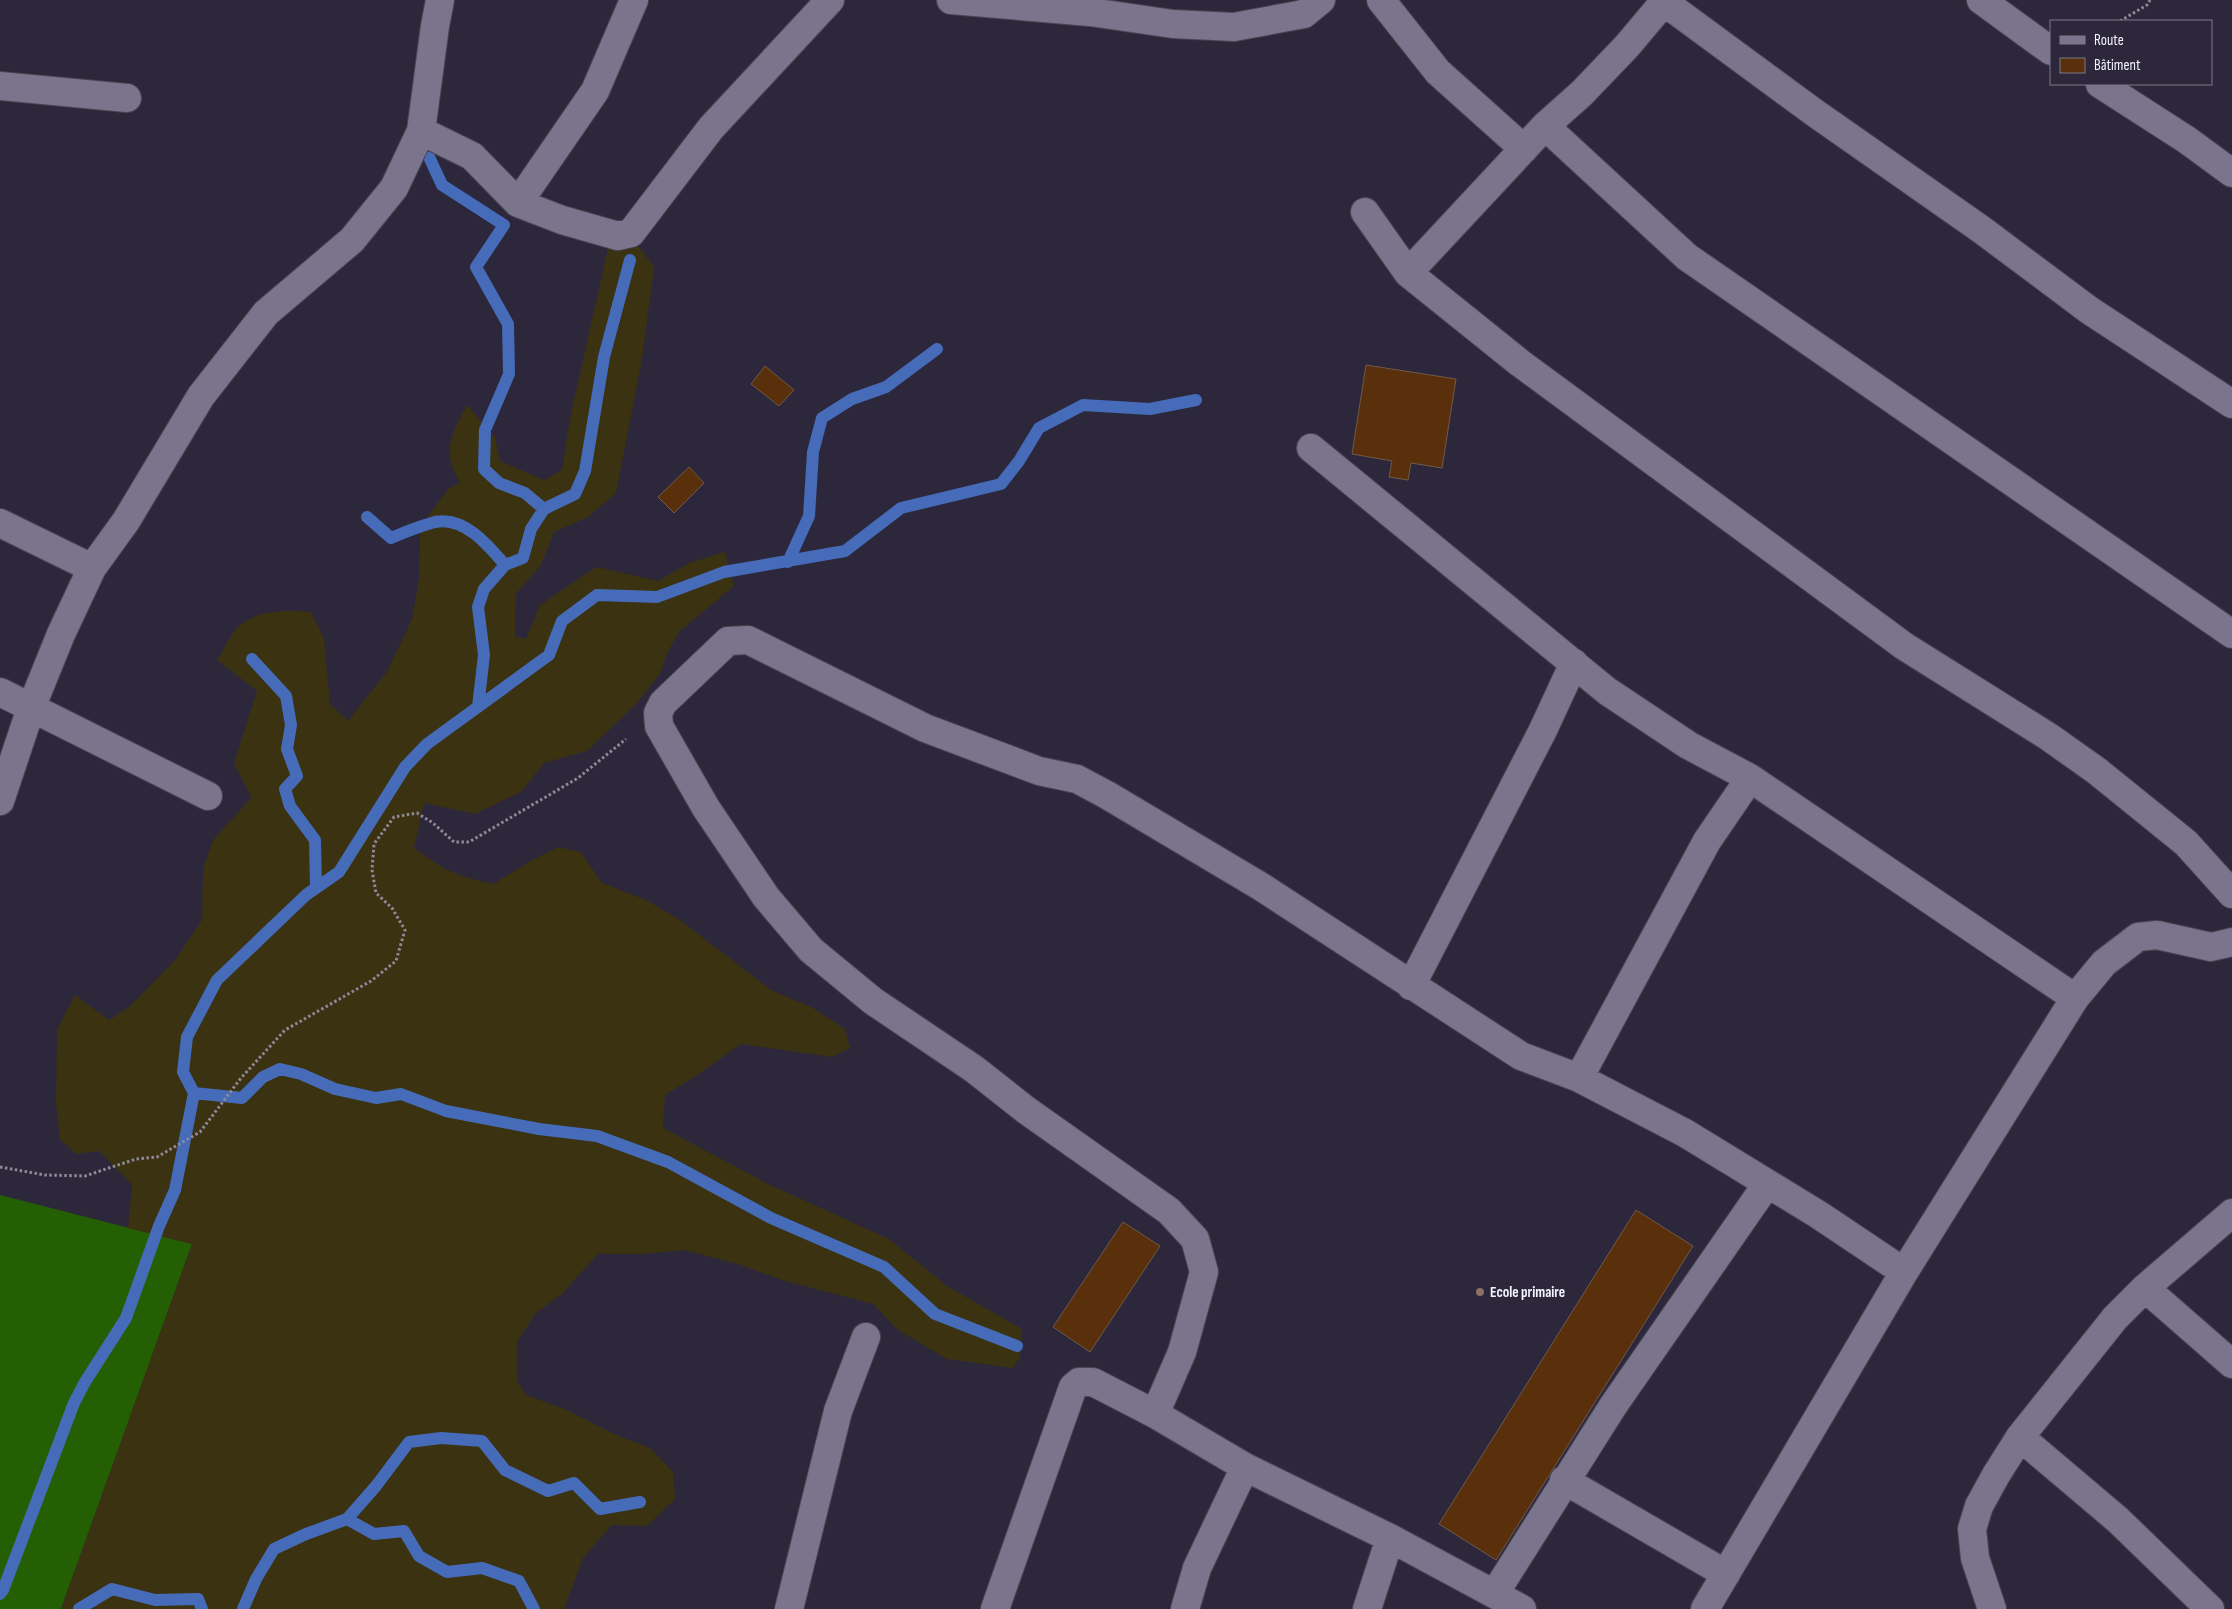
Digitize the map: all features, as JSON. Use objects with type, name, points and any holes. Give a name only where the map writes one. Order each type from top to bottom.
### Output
[{"type":"street","points":[[0,801],[31,708],[61,634],[92,568],[126,521],[201,396],[266,313],[352,240],[394,188],[420,131],[440,0]]},
{"type":"street","points":[[518,203],[595,91],[634,0]]},
{"type":"street","points":[[420,131],[472,156],[518,203],[562,220],[618,236],[631,233],[711,128],[830,0]]},
{"type":"street","points":[[951,0],[1090,12],[1173,24],[1234,27],[1304,14],[1321,0]]},
{"type":"street","points":[[1381,0],[1438,72],[1524,149]]},
{"type":"street","points":[[1980,0],[2050,50]]},
{"type":"street","points":[[1408,272],[1545,126],[1582,93],[1627,46],[1664,1],[1815,112],[1982,230],[2089,310],[2232,404]]},
{"type":"street","points":[[2102,85],[2187,140],[2232,173]]},
{"type":"street","points":[[0,86],[127,98]]},
{"type":"street","points":[[1545,126],[1687,257],[2232,634]]},
{"type":"street","points":[[1365,212],[1408,272],[1520,363],[1904,646],[2049,738],[2097,771],[2186,843],[2232,894]]},
{"type":"street","points":[[1311,448],[1607,691],[1688,745],[1750,778],[2075,998]]},
{"type":"street","points":[[0,523],[92,568]]},
{"type":"street","points":[[1155,1414],[1182,1352],[1204,1272],[1194,1239],[1169,1211],[1026,1110],[974,1069],[873,1001],[811,950],[766,897],[706,808],[659,726],[658,713],[663,703],[728,641],[748,640],[924,728],[1039,770],[1077,779],[1092,787],[1260,886],[1520,1056],[1578,1078],[1685,1133],[1819,1215],[1904,1272]]},
{"type":"street","points":[[1411,986],[1543,730],[1574,663]]},
{"type":"street","points":[[0,692],[208,796]]},
{"type":"street","points":[[1578,1078],[1707,841],[1750,778]]},
{"type":"street","points":[[1705,1609],[1904,1272],[2075,998],[2104,963],[2138,937],[2157,936],[2211,947],[2232,942]]},
{"type":"street","points":[[1495,1593],[1564,1480],[1644,1360],[1768,1184]]},
{"type":"street","points":[[1992,1609],[1986,1586],[1975,1558],[1972,1528],[1979,1506],[2020,1437],[2089,1348],[2115,1318],[2145,1288],[2232,1213]]},
{"type":"street","points":[[2145,1288],[2232,1364]]},
{"type":"street","points":[[789,1609],[838,1411],[866,1337]]},
{"type":"street","points":[[995,1609],[1073,1387],[1079,1382],[1093,1382],[1155,1414],[1245,1467],[1390,1538],[1522,1609]]},
{"type":"street","points":[[2020,1437],[2118,1520],[2210,1609]]},
{"type":"street","points":[[1185,1609],[1197,1568],[1245,1467]]},
{"type":"street","points":[[1564,1480],[1726,1574]]},
{"type":"street","points":[[1367,1609],[1390,1538]]},
{"type":"path","points":[[2122,20],[2147,5],[2150,0]]},
{"type":"path","points":[[0,1167],[45,1175],[86,1176],[136,1159],[157,1157],[200,1132],[241,1078],[285,1030],[371,982],[396,961],[405,930],[392,908],[376,892],[372,870],[374,844],[394,817],[417,813],[432,822],[454,842],[469,842],[578,778],[658,713]]},
{"type":"green space","points":[[0,1195],[192,1244],[61,1609],[0,1609]]},
{"type":"sand","points":[[636,243],[654,267],[642,359],[616,493],[588,517],[554,532],[541,565],[516,594],[515,636],[526,639],[540,605],[596,567],[658,581],[689,563],[725,552],[734,586],[680,631],[668,651],[660,674],[635,705],[587,751],[544,763],[521,792],[475,814],[424,803],[414,848],[451,871],[493,884],[532,860],[558,847],[581,852],[602,883],[646,900],[680,920],[771,990],[811,1007],[845,1029],[850,1048],[832,1057],[741,1044],[665,1095],[663,1128],[768,1184],[889,1239],[947,1286],[1022,1329],[1020,1357],[1013,1368],[947,1359],[898,1330],[873,1304],[782,1280],[741,1265],[684,1250],[643,1254],[598,1254],[562,1294],[536,1313],[517,1342],[517,1381],[526,1395],[567,1410],[614,1434],[650,1448],[673,1472],[675,1499],[647,1526],[612,1525],[583,1558],[564,1609],[61,1609],[192,1244],[128,1228],[132,1185],[99,1151],[76,1154],[60,1139],[56,1104],[57,1029],[75,995],[109,1020],[129,1007],[175,960],[202,920],[203,869],[213,840],[251,798],[234,763],[257,691],[217,660],[233,633],[239,626],[255,616],[283,611],[311,612],[324,639],[330,704],[348,721],[388,670],[412,619],[419,579],[420,527],[448,489],[460,483],[451,462],[450,443],[456,425],[467,405],[495,437],[500,461],[544,480],[562,470],[570,418],[608,248]]},
{"type":"building","points":[[1366,365],[1456,379],[1442,468],[1411,463],[1408,480],[1389,477],[1392,461],[1352,454]]},
{"type":"building","points":[[765,366],[794,390],[779,406],[751,384]]},
{"type":"building","points":[[689,467],[704,483],[674,513],[658,497]]},
{"type":"building","points":[[1636,1210],[1693,1246],[1496,1560],[1439,1524]]},
{"type":"building","points":[[1123,1222],[1160,1246],[1090,1352],[1053,1327]]},
{"type":"waterway","points":[[424,146],[442,185],[504,225],[476,267],[508,324],[509,374],[485,430],[484,469],[499,483],[525,493],[544,509]]},
{"type":"waterway","points":[[478,707],[484,655],[478,607],[484,589],[505,565],[523,558],[531,529],[544,509],[575,494],[585,471],[604,357],[630,260]]},
{"type":"waterway","points":[[788,562],[809,516],[813,452],[822,418],[852,399],[886,387],[937,349]]},
{"type":"waterway","points":[[0,1594],[74,1403],[85,1382],[126,1318],[159,1226],[175,1190],[194,1093],[183,1072],[187,1037],[217,980],[306,895],[339,872],[405,767],[427,744],[549,655],[562,621],[597,595],[657,597],[724,572],[845,551],[901,508],[1001,484],[1019,461],[1039,428],[1083,405],[1150,409],[1196,400]]},
{"type":"waterway","points":[[367,517],[391,538],[435,522],[446,521],[456,523],[483,541],[505,565]]},
{"type":"waterway","points":[[252,659],[286,696],[291,725],[287,749],[297,776],[285,789],[290,806],[315,840],[316,888]]},
{"type":"waterway","points":[[194,1093],[242,1098],[263,1077],[280,1069],[301,1074],[335,1089],[376,1098],[401,1094],[446,1111],[539,1129],[597,1136],[668,1162],[771,1218],[884,1267],[935,1314],[1017,1346]]},
{"type":"waterway","points":[[243,1609],[256,1579],[274,1549],[306,1534],[347,1519],[376,1486],[409,1442],[441,1438],[482,1441],[505,1470],[548,1491],[574,1483],[600,1509],[640,1502]]},
{"type":"waterway","points":[[347,1519],[374,1534],[404,1531],[419,1556],[447,1572],[482,1568],[519,1581],[534,1609]]},
{"type":"waterway","points":[[79,1609],[112,1589],[155,1600],[198,1599],[202,1609]]},
{"type":"place","name":"Ecole primaire","points":[[1480,1292]]}]
